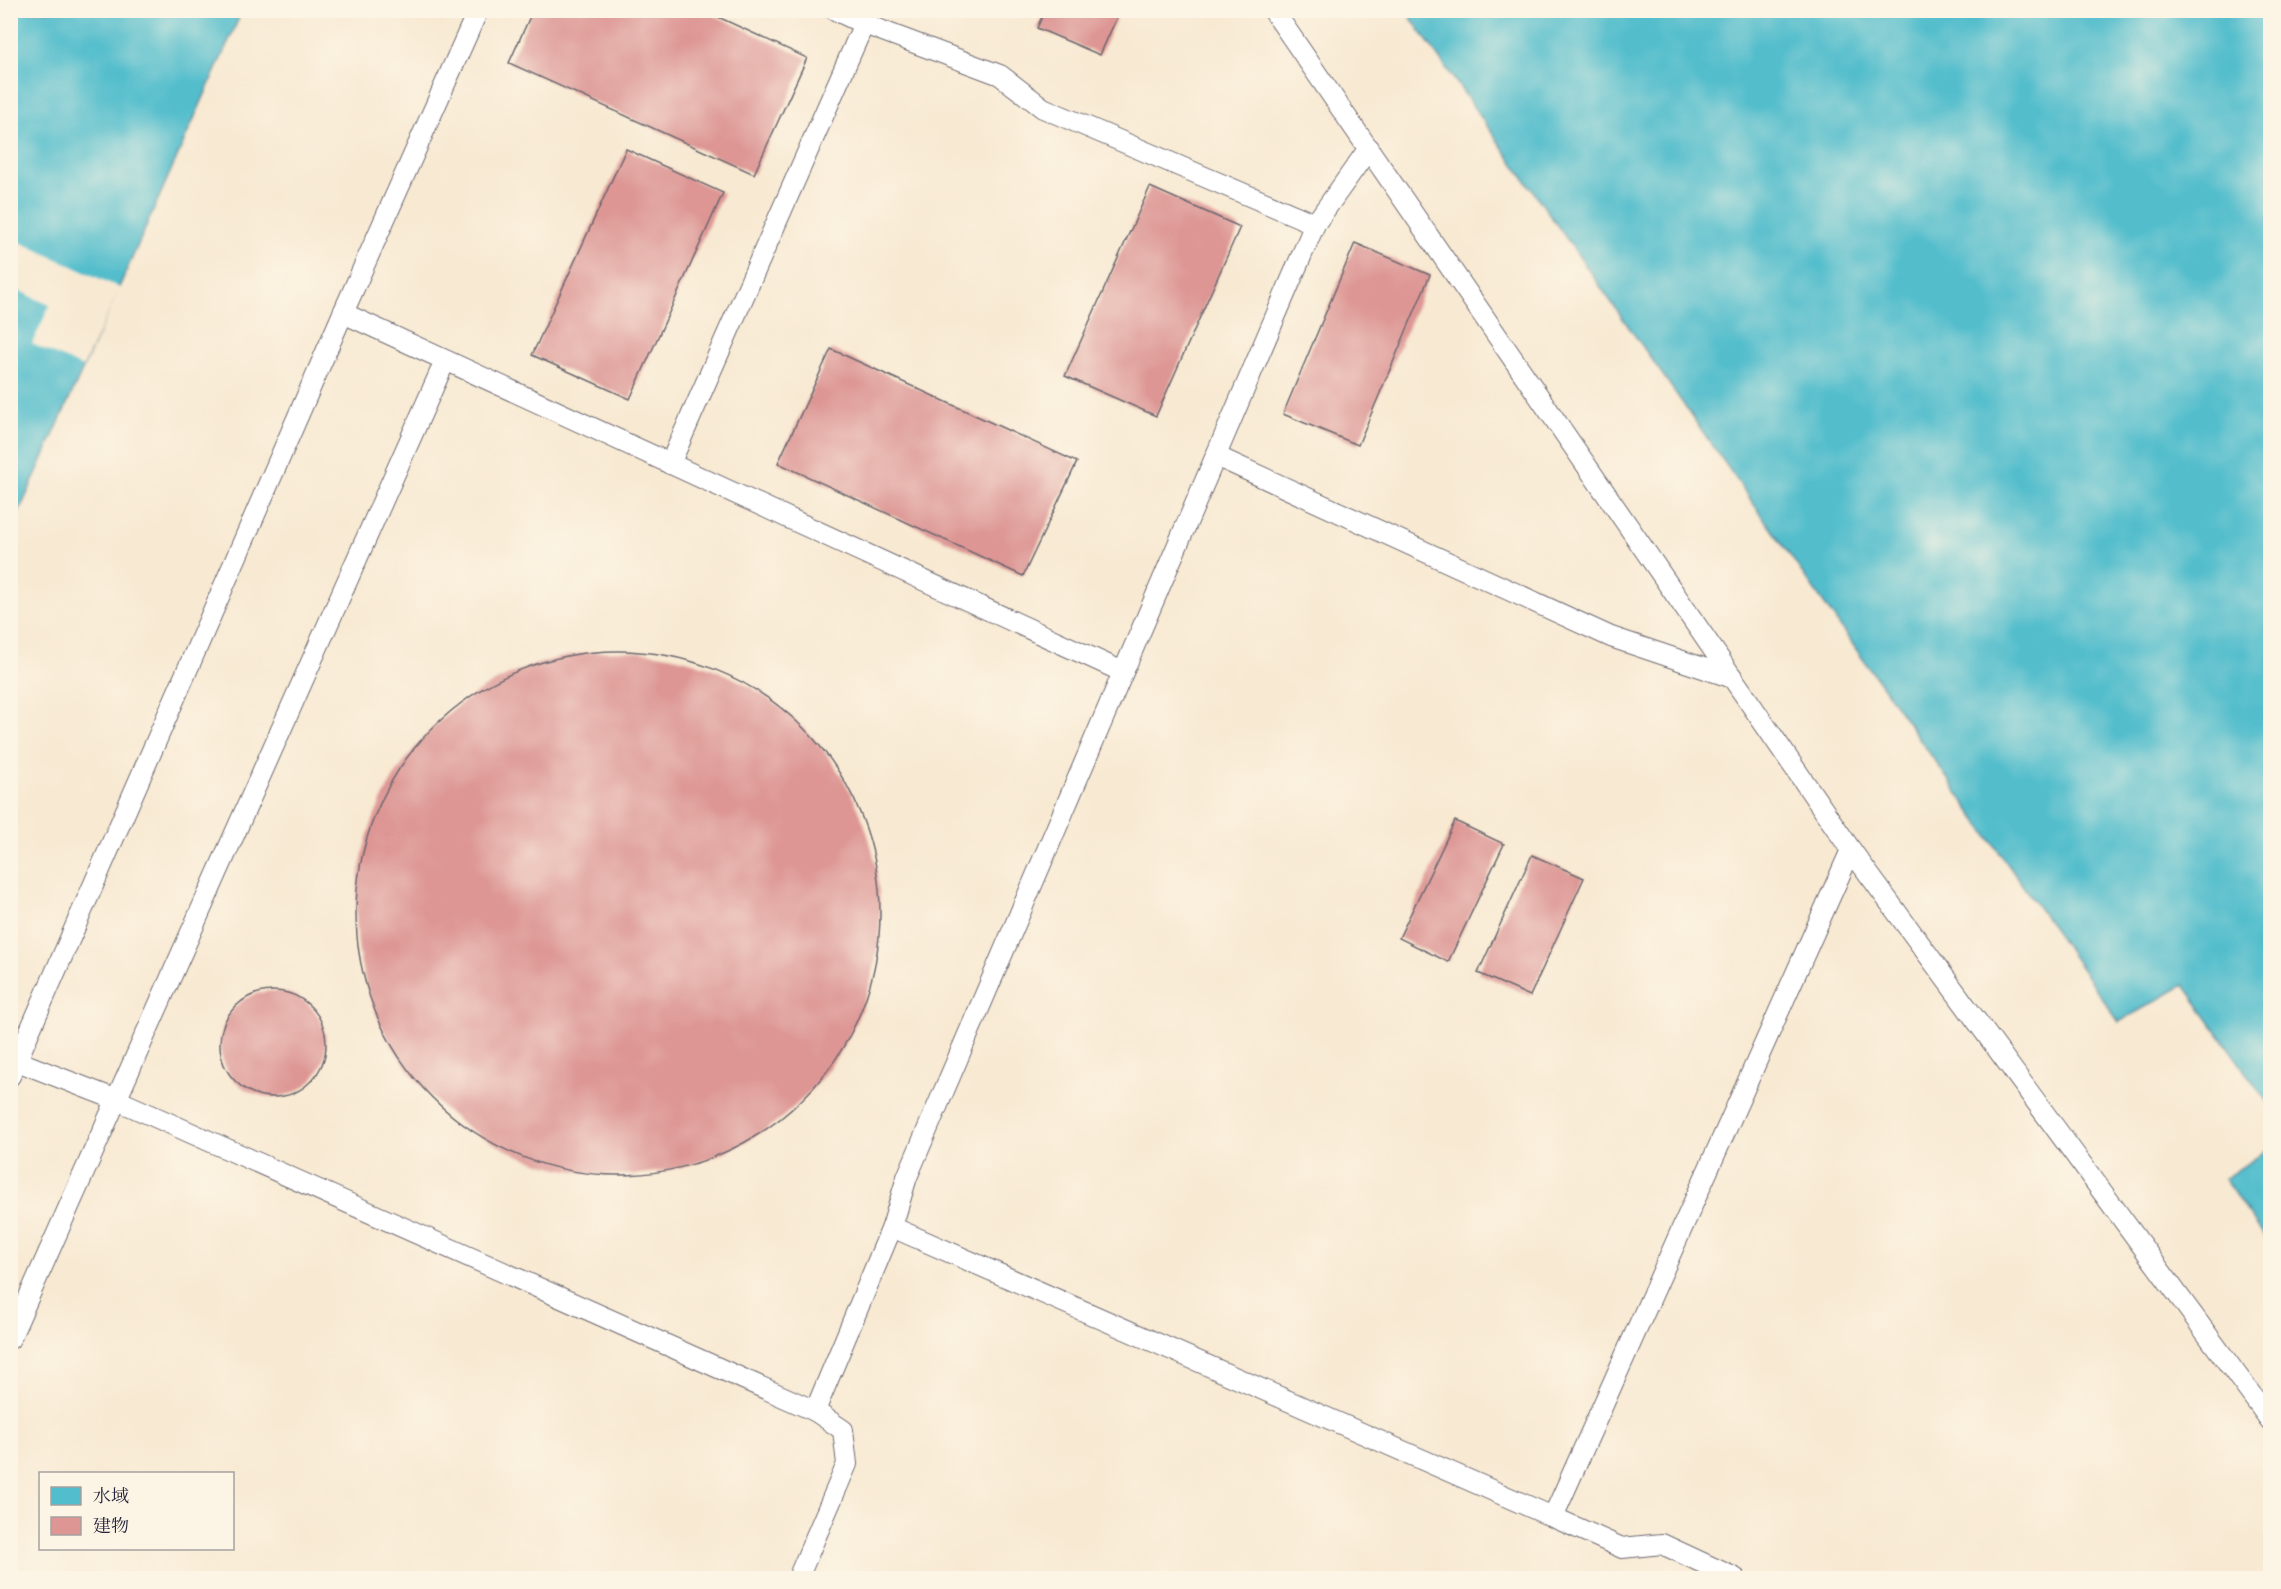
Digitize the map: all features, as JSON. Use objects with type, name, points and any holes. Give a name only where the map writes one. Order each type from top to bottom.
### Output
[{"type":"lane","points":[[478,10],[343,313],[14,1069],[117,1100],[815,1411],[843,1430],[847,1464],[798,1578]]},
{"type":"lane","points":[[835,10],[867,17],[1000,75],[1043,108],[1316,224]]},
{"type":"lane","points":[[1273,10],[1851,850],[2271,1420]]},
{"type":"lane","points":[[670,464],[867,17]]},
{"type":"lane","points":[[815,1411],[892,1227],[907,1177],[1316,224],[1369,148]]},
{"type":"lane","points":[[343,313],[1123,672]]},
{"type":"lane","points":[[10,1340],[445,361]]},
{"type":"lane","points":[[1215,456],[1611,637],[1733,678]]},
{"type":"lane","points":[[1553,1517],[1851,850]]},
{"type":"lane","points":[[892,1227],[1622,1548],[1662,1544],[1735,1578]]},
{"type":"water","points":[[11,11],[242,11],[11,530]]},
{"type":"water","points":[[1406,11],[2270,11],[2270,1106],[2184,985],[2119,1022]]},
{"type":"water","points":[[2270,1148],[2270,1244],[2224,1179]]},
{"type":"pier","points":[[11,238],[120,288],[83,367],[32,344],[50,305],[11,287]]},
{"type":"building","points":[[533,10],[703,10],[807,58],[754,174],[509,63]]},
{"type":"building","points":[[1045,10],[1120,10],[1100,55],[1037,28]]},
{"type":"building","points":[[626,149],[723,193],[630,399],[532,355]]},
{"type":"building","points":[[1150,187],[1240,227],[1156,416],[1065,376]]},
{"type":"building","points":[[1355,243],[1430,275],[1358,445],[1283,414]]},
{"type":"building","points":[[831,349],[1077,462],[1023,576],[778,463]]},
{"type":"building","points":[[618,651],[669,656],[718,671],[764,695],[803,728],[836,767],[860,813],[875,862],[880,913],[875,964],[860,1013],[836,1059],[803,1098],[764,1131],[718,1155],[669,1170],[618,1175],[567,1170],[518,1155],[472,1131],[433,1098],[400,1059],[376,1013],[361,964],[356,913],[361,862],[376,813],[400,767],[433,728],[472,695],[518,671],[567,656]]},
{"type":"building","points":[[1455,821],[1504,844],[1448,962],[1399,938]]},
{"type":"building","points":[[1532,855],[1584,878],[1530,996],[1478,973]]},
{"type":"building","points":[[273,991],[293,995],[310,1007],[322,1024],[326,1044],[322,1064],[310,1081],[293,1093],[273,1097],[253,1093],[236,1081],[224,1064],[220,1044],[224,1024],[236,1007],[253,995]]}]
